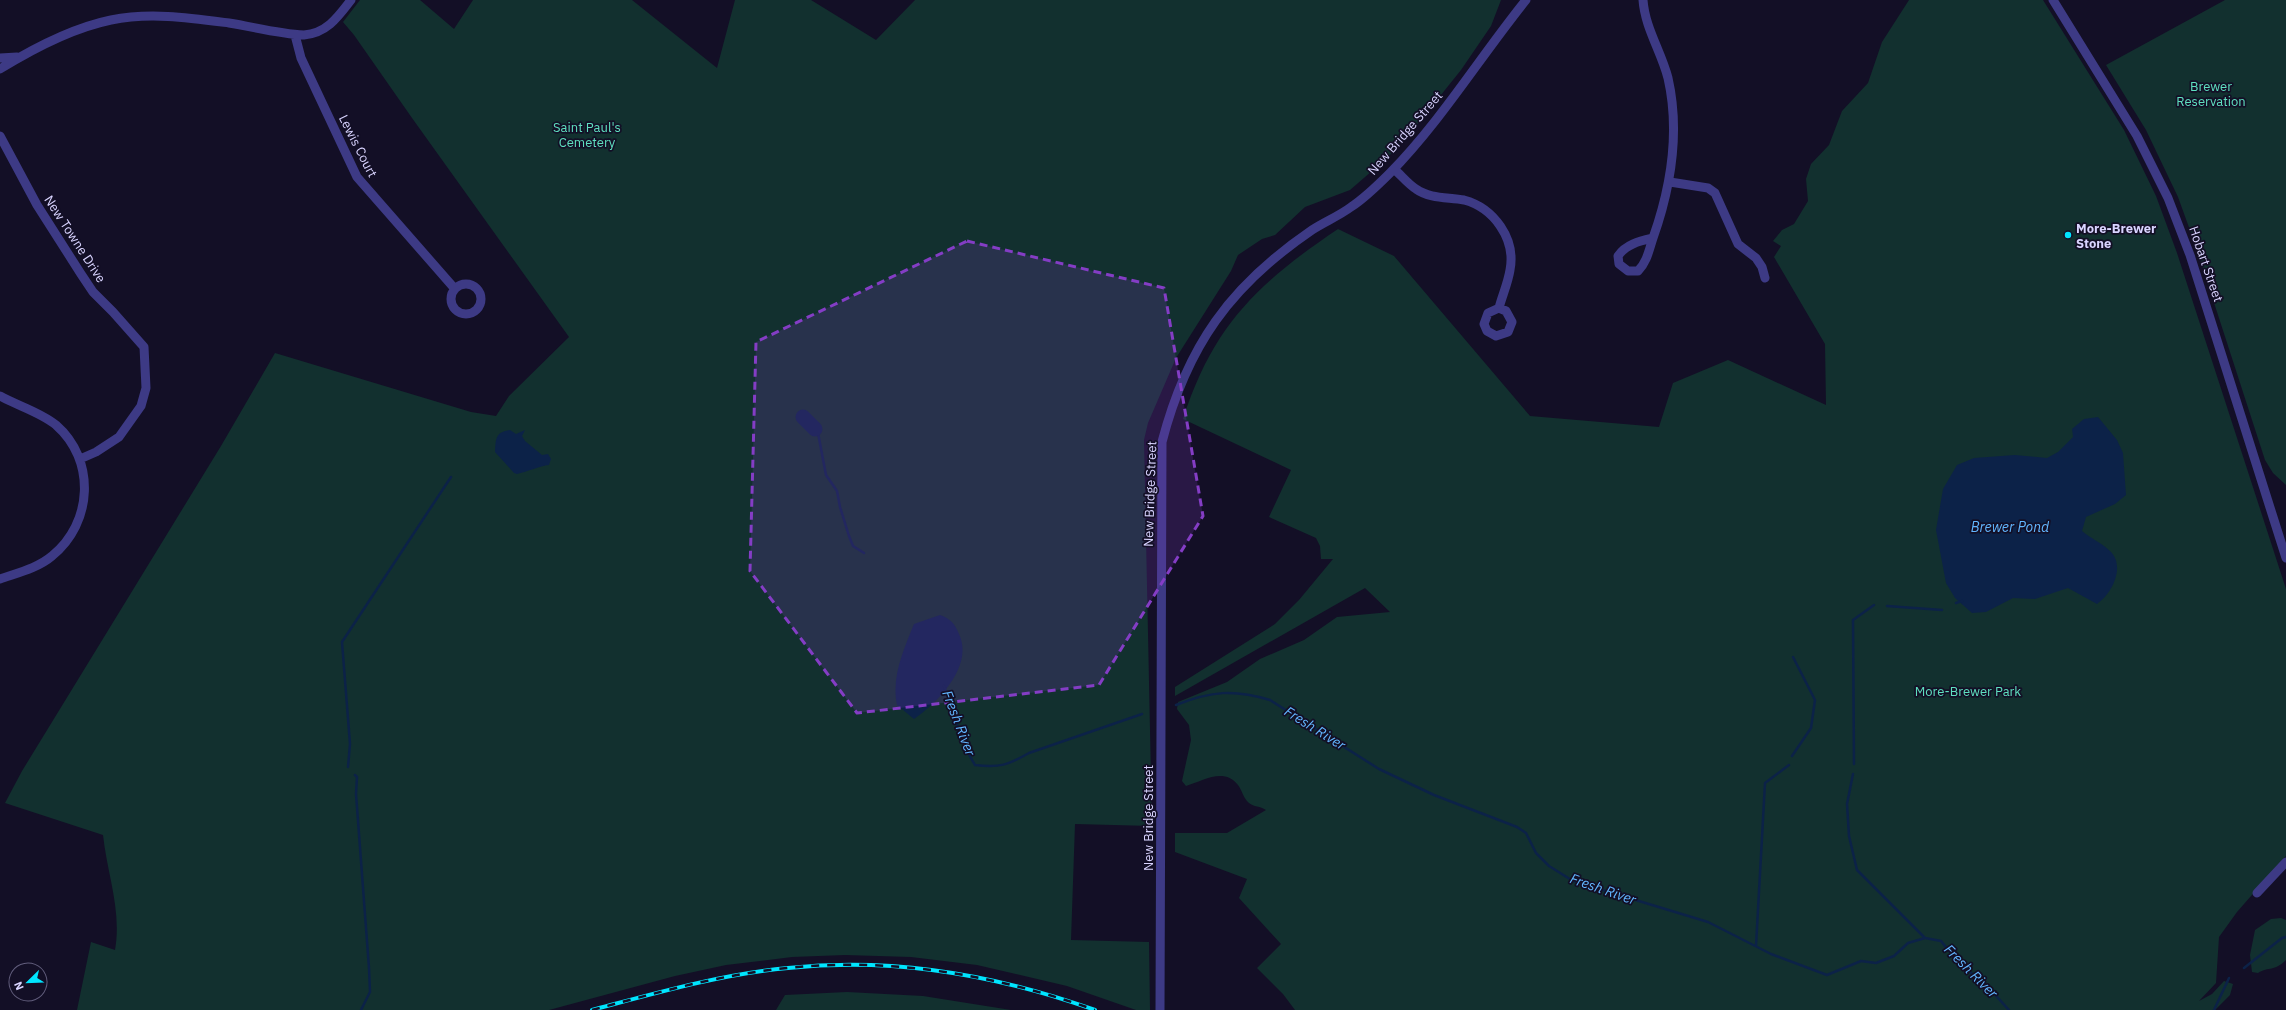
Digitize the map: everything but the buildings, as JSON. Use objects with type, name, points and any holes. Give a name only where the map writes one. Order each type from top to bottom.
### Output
[{"type":"street","points":[[0,69],[21,56],[88,27],[111,20],[164,16],[204,20],[296,35],[317,33],[328,27],[351,0]]},
{"type":"street","name":"New Bridge Street","points":[[1160,1010],[1162,442],[1168,418],[1188,367],[1202,340],[1252,276],[1312,230],[1357,202],[1394,169],[1450,103],[1488,48],[1526,0]]},
{"type":"street","points":[[1643,0],[1648,28],[1662,57],[1672,101],[1674,124],[1670,182],[1653,238]]},
{"type":"street","name":"Hobart Street","points":[[2053,0],[2137,136],[2168,198],[2190,255],[2286,558]]},
{"type":"street","name":"Lewis Court","points":[[296,35],[301,58],[357,177],[455,289]]},
{"type":"street","points":[[0,58],[21,56]]},
{"type":"street","name":"New Towne Drive","points":[[0,136],[37,205],[93,292],[120,318],[144,347],[146,388],[137,414],[119,437],[96,452],[80,459]]},
{"type":"street","points":[[1394,169],[1416,189],[1427,195],[1472,203],[1494,217],[1507,239],[1511,255],[1510,271],[1499,308]]},
{"type":"street","points":[[1670,182],[1708,188],[1715,193],[1738,244],[1756,258],[1762,267],[1765,278]]},
{"type":"street","points":[[0,396],[55,425],[68,439],[80,459],[83,473],[84,501],[80,518],[73,533],[48,559],[0,580]]},
{"type":"street","points":[[2257,892],[2286,862]]},
{"type":"highlighted area","points":[[967,241],[1164,288],[1203,516],[1099,685],[857,713],[750,571],[756,342]]},
{"type":"green space","name":"Saint Paul's Cemetery","points":[[360,0],[420,0],[454,29],[473,0],[632,0],[717,68],[735,0],[811,0],[876,40],[915,0],[1501,0],[1491,26],[1461,70],[1416,126],[1387,158],[1350,190],[1305,207],[1275,235],[1262,239],[1238,255],[1231,271],[1176,358],[1148,423],[1144,440],[1152,826],[1075,824],[1071,940],[1149,942],[1150,1010],[1136,1010],[1067,986],[977,965],[911,957],[845,955],[792,957],[726,965],[675,976],[549,1010],[77,1010],[91,942],[115,950],[117,921],[103,835],[5,803],[22,771],[221,446],[275,353],[471,412],[496,416],[509,396],[569,337],[354,35],[343,22]]},
{"type":"green space","name":"More-Brewer Park","points":[[1909,0],[2043,0],[2124,130],[2156,196],[2177,253],[2286,589],[2286,856],[2237,912],[2219,937],[2216,983],[2199,1001],[2212,994],[2224,981],[2233,984],[2230,995],[2215,1010],[1295,1010],[1283,994],[1257,968],[1281,944],[1239,898],[1247,879],[1175,852],[1175,833],[1227,833],[1266,810],[1249,803],[1245,799],[1238,785],[1226,777],[1213,777],[1186,786],[1182,781],[1191,740],[1189,725],[1177,709],[1178,702],[1227,682],[1260,659],[1304,640],[1337,617],[1390,612],[1365,588],[1175,696],[1175,687],[1275,624],[1299,600],[1333,559],[1321,559],[1320,546],[1316,538],[1269,517],[1291,470],[1183,419],[1195,386],[1209,357],[1224,332],[1242,309],[1284,268],[1338,229],[1394,256],[1530,416],[1659,427],[1673,383],[1728,360],[1826,405],[1825,344],[1774,257],[1781,246],[1773,241],[1782,230],[1794,224],[1808,201],[1806,179],[1811,164],[1829,145],[1842,111],[1868,83],[1882,42]]},
{"type":"green space","name":"Brewer Reservation","points":[[2225,0],[2286,0],[2286,485],[2273,473],[2265,460],[2195,244],[2178,197],[2146,130],[2106,65]]},
{"type":"green space","points":[[2281,918],[2286,920],[2286,960],[2275,968],[2258,973],[2252,972],[2250,955],[2255,930],[2271,919]]},
{"type":"green space","points":[[847,992],[923,996],[1011,1010],[776,1010],[785,995]]},
{"type":"water","name":"Brewer Pond","points":[[2098,417],[2117,440],[2123,453],[2126,495],[2115,504],[2086,517],[2082,531],[2107,548],[2115,557],[2117,572],[2108,594],[2097,604],[2068,588],[2035,599],[2013,598],[1986,612],[1972,613],[1955,598],[1946,583],[1936,530],[1943,489],[1957,465],[1974,458],[2015,455],[2047,458],[2058,452],[2073,437],[2072,429],[2084,419]]},
{"type":"water","points":[[510,430],[516,434],[525,430],[522,436],[525,441],[542,455],[548,454],[551,459],[549,465],[517,474],[514,473],[495,452],[496,440],[499,434]]},
{"type":"water","points":[[940,615],[950,620],[957,630],[962,646],[962,658],[958,670],[943,693],[914,719],[897,705],[897,674],[906,643],[914,624]]},
{"type":"waterway","points":[[803,417],[815,429]]},
{"type":"waterway","points":[[818,433],[826,475],[837,491],[840,507],[849,536],[853,546],[864,553]]},
{"type":"waterway","points":[[348,767],[350,744],[342,642],[451,477]]},
{"type":"waterway","points":[[1956,603],[1962,601]]},
{"type":"waterway","points":[[1854,764],[1853,620],[1874,605]]},
{"type":"waterway","points":[[1887,606],[1942,610]]},
{"type":"waterway","points":[[1792,756],[1811,728],[1815,700],[1793,657]]},
{"type":"waterway","name":"Fresh River","points":[[944,686],[961,737],[975,765],[1004,765],[1029,753],[1142,714]]},
{"type":"waterway","name":"Fresh River","points":[[1176,705],[1200,697],[1223,693],[1245,694],[1270,700],[1379,769],[1434,795],[1517,827],[1526,833],[1536,853],[1549,866],[1573,881],[1708,922],[1771,954],[1827,975],[1861,961],[1876,963],[1894,956],[1908,943],[1925,938],[1941,941],[1958,962],[1988,987],[2009,1010]]},
{"type":"waterway","points":[[1756,946],[1765,783],[1789,765]]},
{"type":"waterway","points":[[1853,774],[1847,804],[1849,836],[1857,870],[1925,938]]},
{"type":"waterway","points":[[355,775],[357,777],[356,794],[370,992],[361,1010]]},
{"type":"waterway","points":[[2244,968],[2282,938],[2286,937]]},
{"type":"waterway","points":[[2214,1010],[2229,978]]},
{"type":"railway","points":[[592,1010],[714,979],[763,971],[827,965],[905,967],[982,978],[1020,987],[1095,1010]]},
{"type":"place","name":"More-Brewer Stone","points":[[2068,235]]}]
